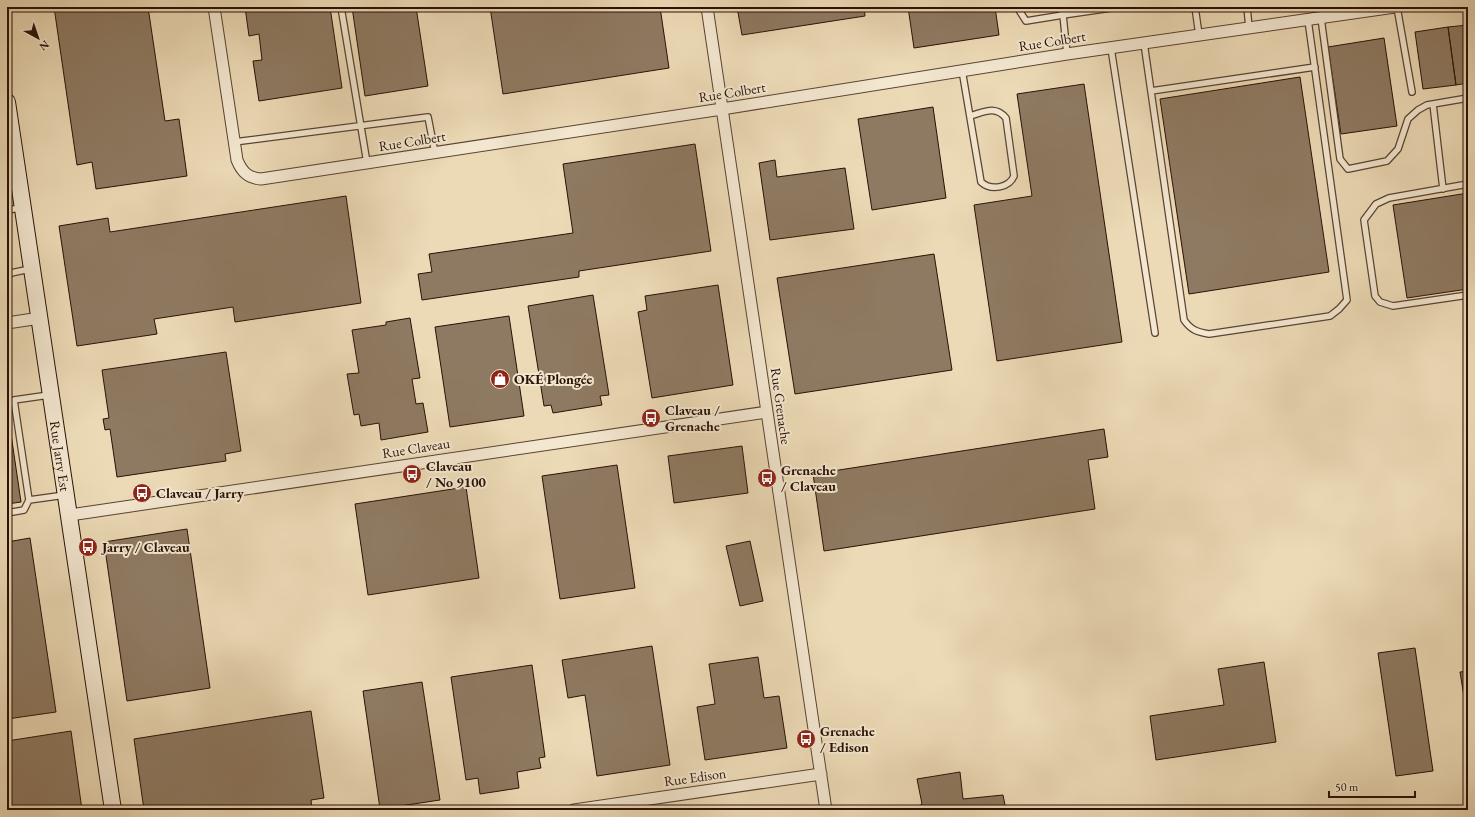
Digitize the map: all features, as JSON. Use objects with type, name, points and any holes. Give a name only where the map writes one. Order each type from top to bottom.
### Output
[{"type":"street","name":"Rue Colbert","points":[[214,7],[237,160],[245,174],[252,178],[261,180],[722,109],[962,70],[1391,7]]},
{"type":"street","name":"Rue Grenache","points":[[707,7],[826,810]]},
{"type":"street","name":"Rue Jarry Est","points":[[7,102],[52,394],[113,810]]},
{"type":"street","points":[[7,323],[40,318]]},
{"type":"street","name":"Rue Claveau","points":[[70,515],[767,412]]},
{"type":"street","name":"Rue Edison","points":[[574,810],[821,774]]},
{"type":"lane","points":[[341,7],[367,163]]},
{"type":"lane","points":[[1017,7],[1026,21],[1098,8],[1118,7]]},
{"type":"lane","points":[[1061,7],[1068,54]]},
{"type":"lane","points":[[1195,7],[1199,35]]},
{"type":"lane","points":[[1247,7],[1249,28]]},
{"type":"lane","points":[[1391,7],[1412,92]]},
{"type":"lane","points":[[1321,18],[1340,158],[1348,169],[1387,162],[1398,149],[1408,119],[1418,110],[1427,105],[1468,98]]},
{"type":"lane","points":[[1144,43],[1184,320],[1189,328],[1196,332],[1209,334],[1330,316],[1347,300],[1308,20]]},
{"type":"lane","points":[[1111,48],[1155,333]]},
{"type":"lane","points":[[1151,91],[1315,67]]},
{"type":"lane","points":[[962,70],[981,182],[990,187],[1006,185],[1014,176],[1006,118],[1001,112],[995,110],[970,116]]},
{"type":"lane","points":[[1434,104],[1443,189]]},
{"type":"lane","points":[[234,142],[428,117],[435,153]]},
{"type":"lane","points":[[1468,184],[1389,198],[1376,204],[1364,220],[1375,296],[1380,302],[1393,306],[1468,294]]},
{"type":"lane","points":[[7,210],[23,207]]},
{"type":"lane","points":[[7,278],[11,272],[32,269]]},
{"type":"lane","points":[[7,513],[24,510],[29,500],[14,400],[52,394]]},
{"type":"lane","points":[[29,500],[67,495]]},
{"type":"building","points":[[54,7],[148,7],[165,121],[179,119],[187,176],[96,189],[92,162],[77,165]]},
{"type":"building","points":[[245,7],[330,7],[342,88],[259,101],[253,61],[262,60],[259,34],[249,36]]},
{"type":"building","points":[[352,7],[416,7],[428,86],[365,96]]},
{"type":"building","points":[[490,7],[660,7],[669,68],[503,94]]},
{"type":"building","points":[[737,7],[864,7],[865,16],[742,35]]},
{"type":"building","points":[[908,7],[995,7],[999,35],[914,48]]},
{"type":"building","points":[[1468,25],[1468,83],[1456,85],[1448,27]]},
{"type":"building","points":[[1448,27],[1456,85],[1423,89],[1415,32]]},
{"type":"building","points":[[1384,38],[1397,126],[1341,134],[1328,47]]},
{"type":"building","points":[[1300,77],[1329,272],[1189,294],[1160,99]]},
{"type":"building","points":[[1084,84],[1122,342],[997,361],[974,205],[1032,196],[1017,94]]},
{"type":"building","points":[[933,107],[946,198],[872,210],[858,119]]},
{"type":"building","points":[[695,144],[711,251],[579,271],[579,277],[422,300],[418,274],[432,272],[429,254],[573,233],[563,164]]},
{"type":"building","points":[[775,160],[777,177],[845,168],[854,229],[770,240],[759,163]]},
{"type":"building","points":[[1468,193],[1468,289],[1407,298],[1393,205]]},
{"type":"building","points":[[346,196],[361,303],[235,322],[233,307],[154,319],[157,334],[77,346],[59,226],[108,218],[110,232]]},
{"type":"building","points":[[934,254],[952,370],[795,394],[777,278]]},
{"type":"building","points":[[718,285],[733,385],[652,398],[638,312],[647,310],[645,296]]},
{"type":"building","points":[[593,295],[609,395],[600,396],[602,405],[553,413],[551,405],[544,406],[528,306]]},
{"type":"building","points":[[509,316],[524,416],[450,427],[435,327]]},
{"type":"building","points":[[410,318],[420,378],[412,379],[416,404],[423,403],[428,432],[381,440],[379,423],[361,426],[359,414],[354,415],[347,374],[359,373],[352,330],[386,325],[386,322]]},
{"type":"building","points":[[226,352],[241,451],[225,454],[226,461],[117,477],[110,429],[105,430],[103,419],[109,418],[102,370]]},
{"type":"building","points":[[7,407],[21,502],[7,504]]},
{"type":"building","points":[[1104,429],[1108,457],[1088,460],[1095,509],[824,551],[813,474]]},
{"type":"building","points":[[742,446],[748,493],[674,503],[668,456]]},
{"type":"building","points":[[617,465],[635,588],[560,599],[542,476]]},
{"type":"building","points":[[466,487],[479,578],[368,595],[355,504]]},
{"type":"building","points":[[187,529],[210,688],[127,701],[104,542]]},
{"type":"building","points":[[30,538],[56,712],[7,719],[7,542]]},
{"type":"building","points":[[750,541],[763,601],[740,606],[726,546]]},
{"type":"building","points":[[652,646],[670,765],[597,776],[585,695],[568,698],[562,660]]},
{"type":"building","points":[[1415,648],[1433,771],[1396,776],[1378,653]]},
{"type":"building","points":[[758,657],[764,698],[779,696],[787,748],[705,760],[697,707],[715,704],[709,664]]},
{"type":"building","points":[[1264,662],[1276,742],[1156,760],[1150,716],[1224,705],[1218,669]]},
{"type":"building","points":[[532,665],[545,757],[539,758],[541,768],[517,772],[519,788],[480,794],[478,778],[466,780],[451,677]]},
{"type":"building","points":[[1468,671],[1468,722],[1460,672]]},
{"type":"building","points":[[422,682],[440,800],[380,809],[363,691]]},
{"type":"building","points":[[311,711],[324,798],[311,800],[312,810],[144,810],[134,739]]},
{"type":"building","points":[[71,731],[82,810],[7,810],[7,741]]},
{"type":"building","points":[[960,772],[963,799],[1003,795],[1006,810],[913,810],[922,804],[917,779]]},
{"type":"place","name":"OKÉ Plongée","points":[[500,379]]},
{"type":"place","name":"Claveau / Grenache","points":[[651,418]]},
{"type":"place","name":"Claveau / No 9100","points":[[412,474]]},
{"type":"place","name":"Grenache / Claveau","points":[[767,478]]},
{"type":"place","name":"Claveau / Jarry","points":[[142,493]]},
{"type":"place","name":"Jarry / Claveau","points":[[88,547]]},
{"type":"place","name":"Grenache / Edison","points":[[806,739]]}]
